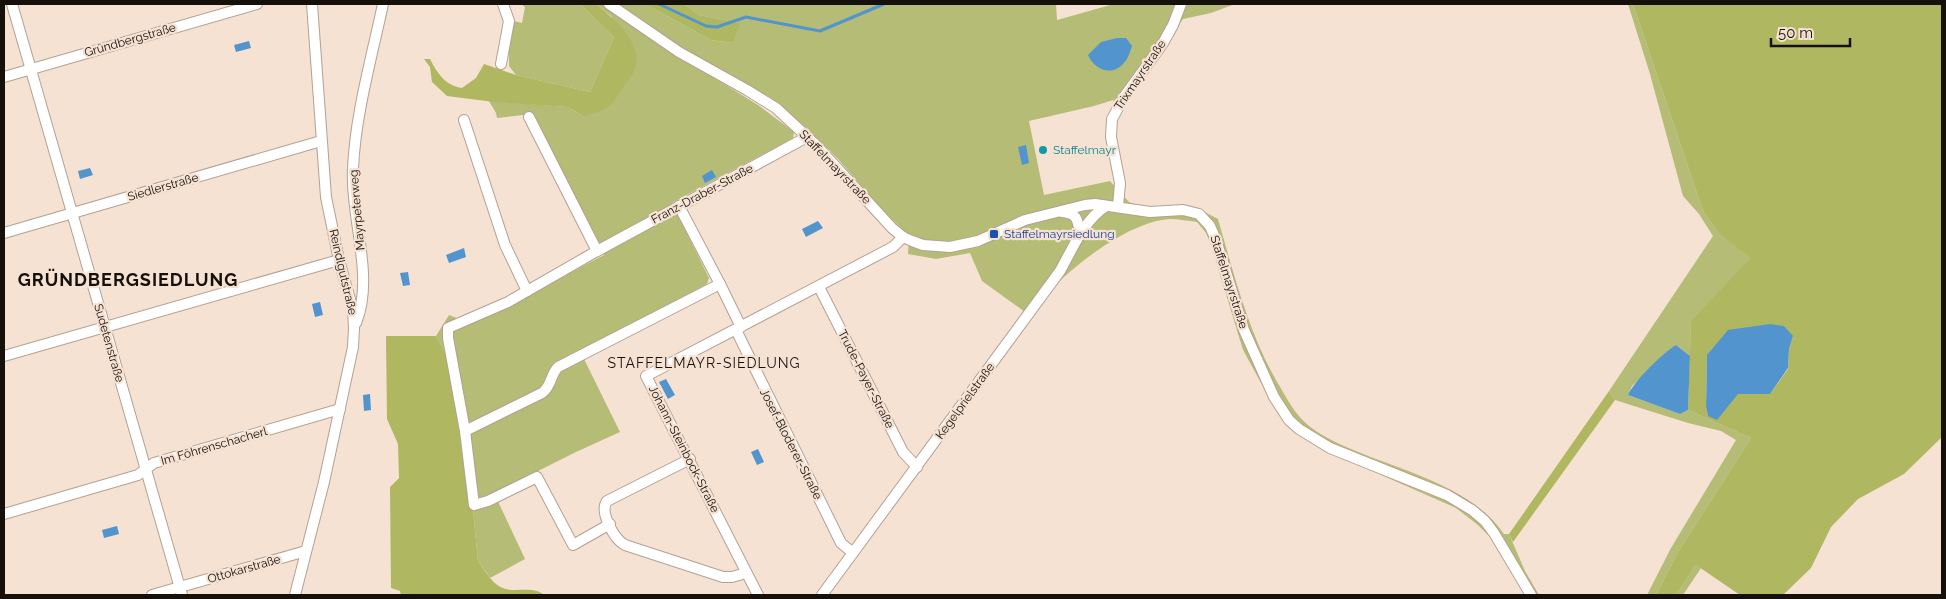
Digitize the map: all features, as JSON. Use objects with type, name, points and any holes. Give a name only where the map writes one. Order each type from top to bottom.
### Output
[{"type":"street","name":"Sudetenstraße","points":[[12,4],[181,591]]},
{"type":"street","name":"Gründbergstraße","points":[[4,77],[257,4]]},
{"type":"street","name":"Reindlgutstraße","points":[[295,595],[324,482],[353,347],[354,328],[348,291],[339,260],[326,196],[312,4]]},
{"type":"street","name":"Mayrpeterweg","points":[[354,328],[362,303],[362,276],[352,170],[355,139],[383,4]]},
{"type":"street","points":[[501,64],[509,21],[503,4]]},
{"type":"street","name":"Staffelmayrstraße","points":[[609,4],[679,52],[776,108],[830,159],[880,216],[903,237],[923,245],[950,247],[963,245],[978,241],[1026,220],[1085,204],[1150,212],[1192,211],[1205,219],[1216,240],[1236,308],[1253,354],[1274,398],[1290,420],[1299,429],[1330,448],[1447,494],[1472,510],[1485,521],[1494,533],[1531,595]]},
{"type":"street","name":"Trixmayrstraße","points":[[1118,207],[1120,183],[1111,137],[1112,119],[1124,98],[1163,43],[1181,4]]},
{"type":"street","points":[[529,117],[597,250]]},
{"type":"street","points":[[464,120],[505,245],[527,291]]},
{"type":"street","name":"Franz-Draber-Straße","points":[[465,431],[448,338],[448,328],[508,302],[597,250],[807,136]]},
{"type":"street","name":"Siedlerstraße","points":[[4,233],[321,141]]},
{"type":"street","name":"Josef-Bloderer-Straße","points":[[679,206],[720,284],[738,328],[841,543],[853,554]]},
{"type":"street","name":"Kegelprielstraße","points":[[822,595],[1060,271],[1080,235],[1096,213],[1106,206]]},
{"type":"street","points":[[1061,212],[1070,212],[1074,215],[1078,223],[1080,235]]},
{"type":"street","name":"Johann-Steinbock-Straße","points":[[758,595],[646,376],[893,248],[903,237]]},
{"type":"street","points":[[4,356],[339,260]]},
{"type":"street","points":[[610,524],[573,545],[537,477],[488,501],[474,505],[465,431],[542,393],[550,385],[558,367],[720,284]]},
{"type":"street","name":"Trude-Payer-Straße","points":[[820,287],[903,452],[917,467]]},
{"type":"street","name":"Im Föhrenschacherl","points":[[4,514],[138,475],[154,463],[340,409]]},
{"type":"street","points":[[690,459],[607,501],[604,511],[610,524],[620,542],[625,545],[723,577],[732,577],[746,572]]},
{"type":"street","name":"Ottokarstraße","points":[[152,595],[181,591],[306,551]]},
{"type":"green space","points":[[521,4],[580,4],[614,37],[590,92],[516,75],[509,66],[509,50],[514,21],[522,23],[525,7]]},
{"type":"green space","points":[[580,4],[596,4],[625,32],[635,50],[635,69],[616,99],[608,107],[583,116],[568,107],[494,102],[447,96],[432,82],[430,67],[424,59],[430,59],[439,74],[456,87],[462,88],[476,78],[484,64],[516,75],[590,92],[614,37]]},
{"type":"green space","points":[[596,4],[645,4],[711,40],[733,43],[739,23],[699,15],[684,4],[1056,4],[1057,20],[1114,4],[1235,4],[1211,13],[1183,19],[1119,113],[1113,100],[1029,121],[1044,195],[1110,181],[1129,202],[1142,207],[1195,207],[1218,219],[1252,330],[1271,372],[1300,418],[1313,429],[1334,441],[1434,482],[1455,492],[1473,504],[1490,517],[1504,534],[1509,534],[1525,571],[1539,595],[1525,595],[1492,539],[1456,508],[1318,447],[1294,432],[1286,424],[1277,412],[1243,350],[1211,245],[1206,233],[1197,222],[1170,219],[1156,221],[1113,240],[1086,259],[1059,282],[1032,317],[982,281],[970,253],[936,259],[908,254],[909,235],[884,212],[838,159],[808,129],[768,96],[709,65],[637,21],[648,37],[758,105],[794,132],[793,138],[672,203],[709,278],[707,284],[580,351],[620,432],[494,493],[525,559],[490,578],[478,561],[465,428],[451,363],[436,336],[449,315],[459,319],[547,285],[604,255],[531,114],[497,118],[489,101],[568,107],[583,116],[635,69],[611,16]]},
{"type":"green space","points":[[645,4],[684,4],[699,15],[740,23],[733,43],[711,40]]},
{"type":"green space","points":[[1628,4],[1633,4],[1703,211],[1720,235],[1752,258],[1691,320],[1690,356],[1676,345],[1632,386],[1628,395],[1680,414],[1688,410],[1751,438],[1678,552],[1656,595],[1647,595],[1671,548],[1736,440],[1721,431],[1688,423],[1615,400],[1609,391],[1713,236],[1699,214],[1683,196],[1650,74]]},
{"type":"green space","points":[[1633,4],[1942,4],[1942,437],[1904,474],[1858,499],[1831,527],[1811,568],[1783,595],[1740,595],[1696,565],[1676,595],[1656,595],[1678,552],[1751,438],[1688,410],[1691,320],[1751,258],[1720,235],[1703,211]],"holes":[[[1793,336],[1789,349],[1788,369],[1770,394],[1738,394],[1708,416],[1706,407],[1707,355]]]},
{"type":"green space","points":[[386,336],[436,336],[451,363],[465,428],[478,561],[497,585],[511,590],[536,591],[544,595],[401,595],[400,591],[391,588],[390,487],[399,478],[398,444],[387,419]]},
{"type":"green space","points":[[1609,391],[1615,400],[1513,542],[1509,534]]},
{"type":"green space","points":[[1696,565],[1701,568],[1683,595],[1676,595]]},
{"type":"water","points":[[1126,38],[1132,46],[1129,55],[1118,68],[1108,71],[1103,70],[1094,64],[1088,55],[1101,42]]},
{"type":"water","points":[[249,41],[251,48],[236,52],[234,45]]},
{"type":"water","points":[[1026,145],[1029,163],[1022,165],[1018,147]]},
{"type":"water","points":[[90,168],[93,175],[80,179],[78,171]]},
{"type":"water","points":[[712,170],[716,177],[705,183],[702,176]]},
{"type":"water","points":[[818,221],[823,228],[806,237],[802,229]]},
{"type":"water","points":[[464,248],[466,257],[449,263],[446,255]]},
{"type":"water","points":[[408,272],[410,285],[403,286],[400,273]]},
{"type":"water","points":[[320,302],[323,315],[315,317],[312,304]]},
{"type":"water","points":[[1770,324],[1784,326],[1793,336],[1789,349],[1788,368],[1770,394],[1738,394],[1717,420],[1708,416],[1706,407],[1707,355],[1728,330]]},
{"type":"water","points":[[1676,345],[1690,356],[1688,410],[1680,414],[1628,395],[1649,368]]},
{"type":"water","points":[[666,379],[675,395],[668,399],[659,382]]},
{"type":"water","points":[[370,394],[371,410],[364,411],[363,395]]},
{"type":"water","points":[[758,449],[764,462],[757,465],[751,452]]},
{"type":"water","points":[[117,526],[119,534],[104,538],[102,530]]},
{"type":"waterway","points":[[659,4],[706,26],[717,27],[746,17],[820,31],[884,4]]},
{"type":"place","name":"Staffelmayr","points":[[1043,150]]},
{"type":"place","name":"Staffelmayrsiedlung","points":[[994,234]]},
{"type":"district","name":"GRÜNDBERGSIEDLUNG","points":[[128,280]]},
{"type":"district","name":"STAFFELMAYR-SIEDLUNG","points":[[704,363]]}]
